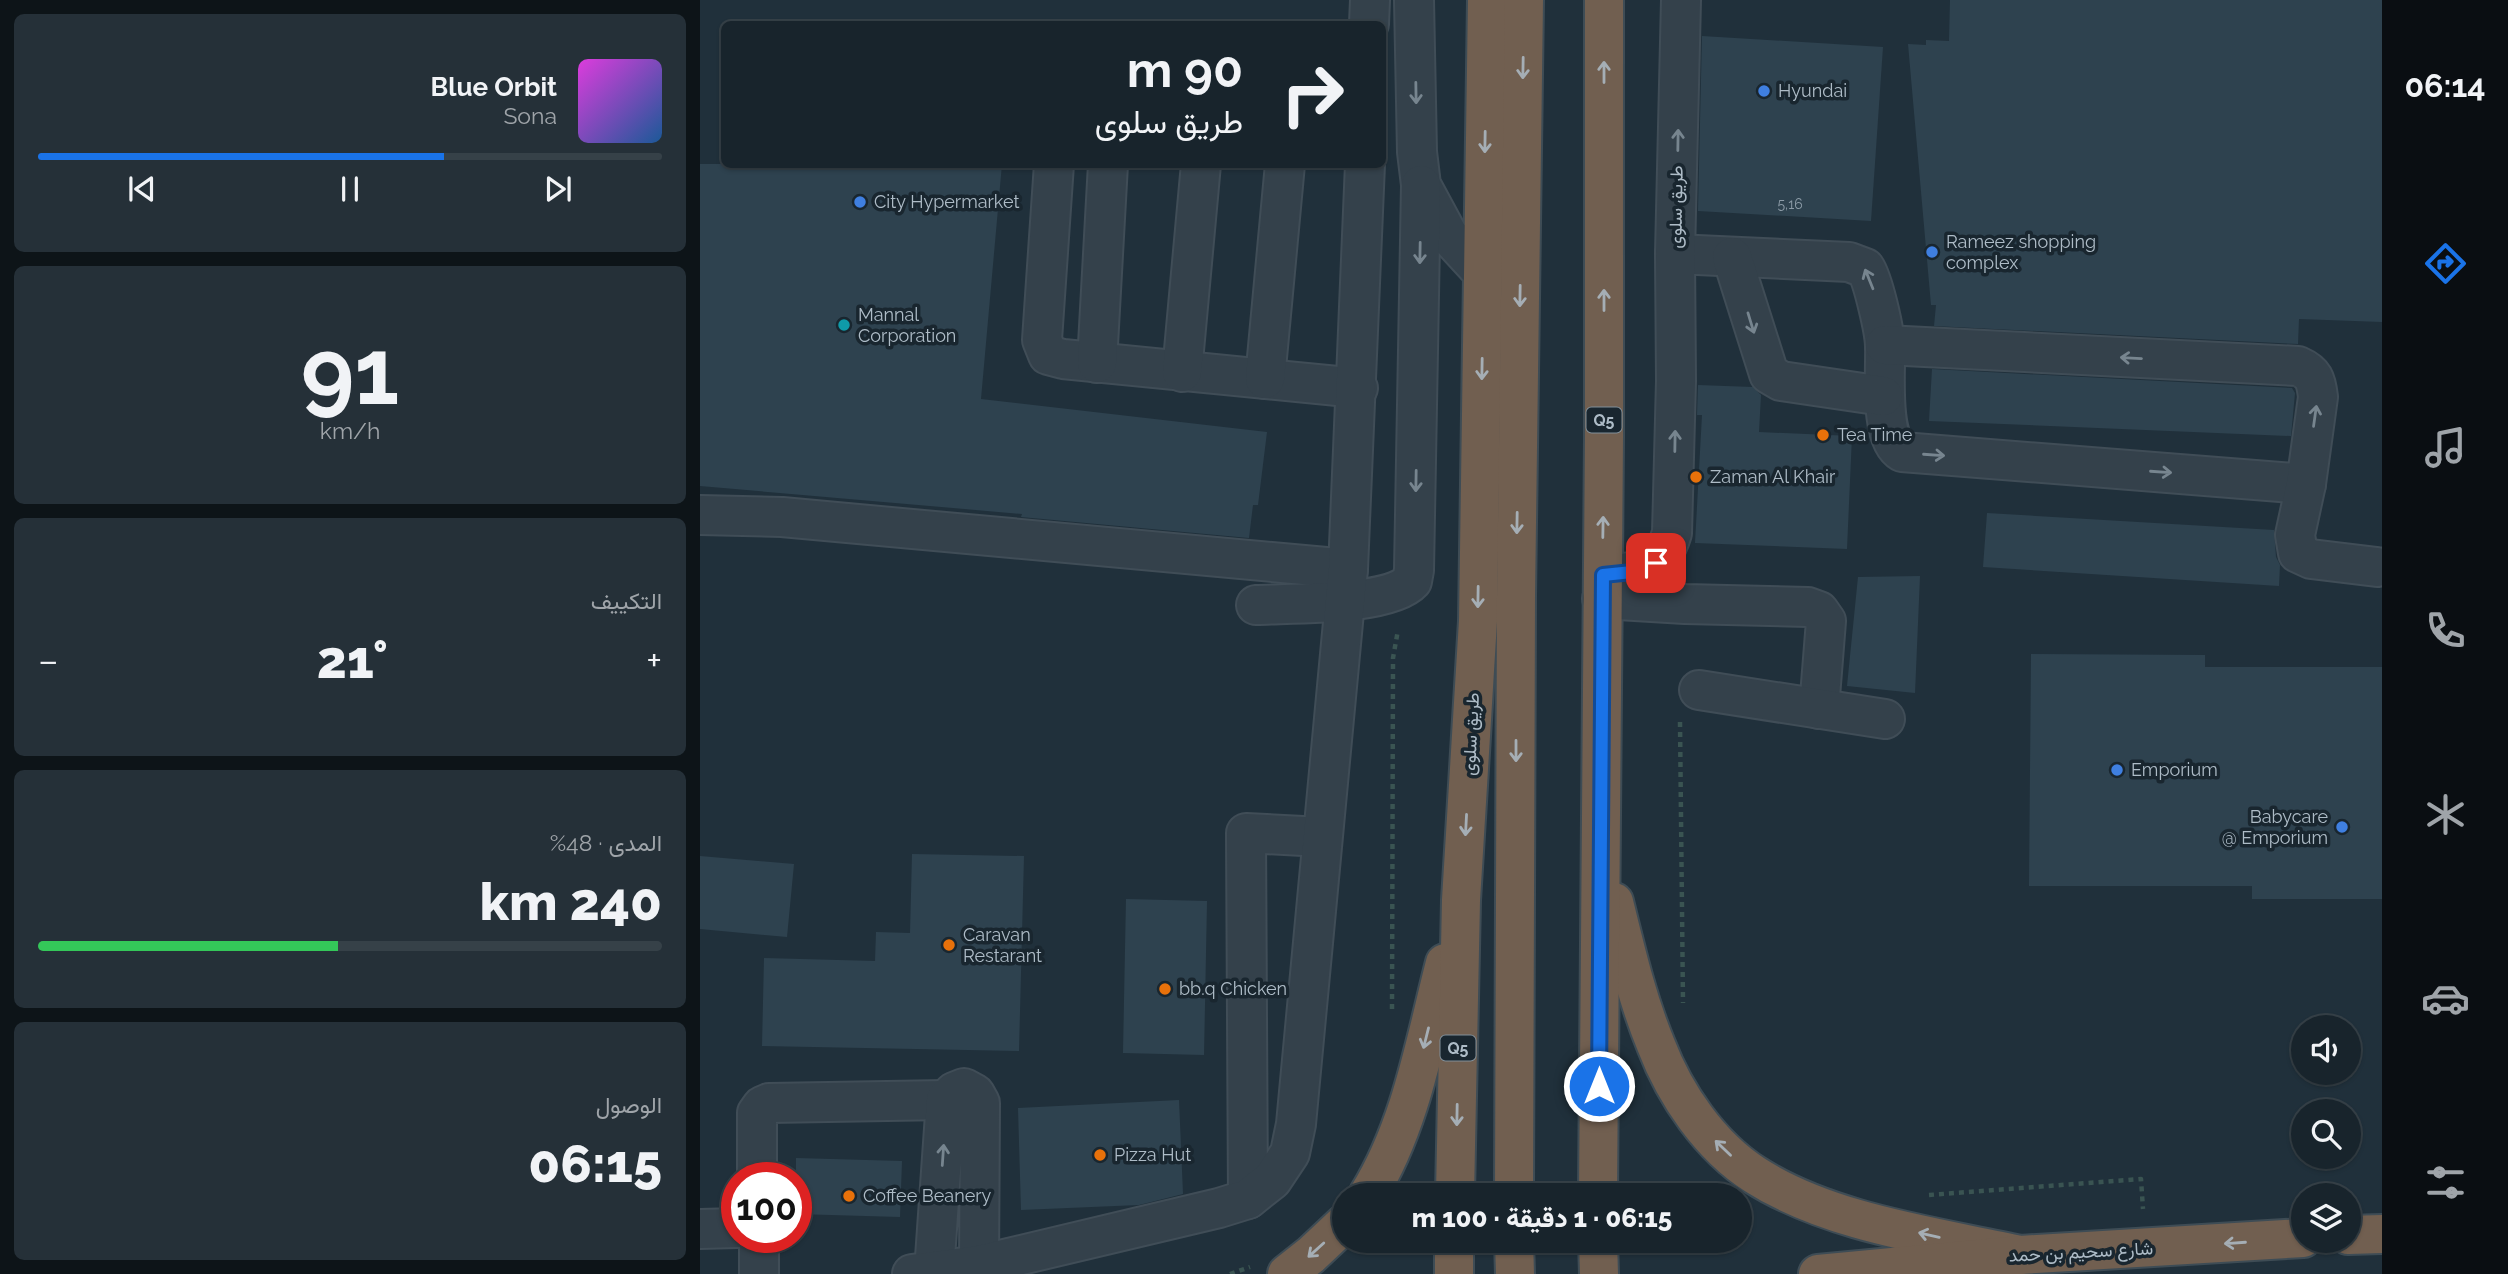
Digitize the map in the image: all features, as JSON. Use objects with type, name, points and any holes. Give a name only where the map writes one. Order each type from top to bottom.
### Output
[{"type":"highway","name":"طريق سلوى","points":[[1455,1183],[1461,900],[1478,621],[1487,0]]},
{"type":"highway","points":[[1514,1183],[1516,597],[1524,0]]},
{"type":"highway","name":"Q5","points":[[1598,1183],[1604,0]]},
{"type":"highway","points":[[1600,841],[1634,984],[1656,1048],[1686,1102],[1717,1143],[1753,1174],[1826,1208],[1873,1222],[2020,1255]]},
{"type":"highway","points":[[1375,1183],[1389,1158],[1407,1108],[1461,900]]},
{"type":"highway","points":[[2361,1235],[2382,1234]]},
{"type":"highway","points":[[1274,1268],[1311,1255],[1332,1235]]},
{"type":"highway","name":"شارع سحيم بن حمد","points":[[1818,1274],[2020,1255],[2291,1239]]},
{"type":"highway","points":[[1454,1253],[1454,1274]]},
{"type":"highway","points":[[1514,1253],[1515,1274]]},
{"type":"highway","points":[[1598,1253],[1599,1274]]},
{"type":"street","points":[[1369,21],[1370,0]]},
{"type":"street","points":[[700,515],[782,517],[1397,592],[1406,587],[1412,581],[1414,570],[1421,185],[1399,52],[1414,0]]},
{"type":"street","name":"طريق سلوى","points":[[1602,587],[1656,563],[1667,551],[1672,533],[1681,0]]},
{"type":"street","points":[[1054,168],[1042,340],[1048,355],[1097,363],[1357,388]]},
{"type":"street","points":[[1097,363],[1108,168]]},
{"type":"street","points":[[1182,372],[1201,168]]},
{"type":"street","points":[[1265,379],[1285,168]]},
{"type":"street","points":[[979,1265],[980,1103],[975,1094],[964,1088],[954,1092],[946,1100],[923,1273],[979,1265],[1248,1199],[1272,1180],[1290,1153],[1298,1098],[1347,585],[1365,168]]},
{"type":"street","points":[[1421,185],[1448,235],[1483,273]]},
{"type":"street","points":[[1675,254],[1849,262],[1865,268],[1872,282],[1885,345],[1883,396],[1893,443],[1902,452],[2306,484]]},
{"type":"street","points":[[1731,257],[1769,374],[1782,381],[1883,396]]},
{"type":"street","points":[[1885,345],[2298,366],[2311,372],[2316,382],[2318,397],[2306,484],[2295,535],[2298,553],[2311,559],[2380,568]]},
{"type":"street","points":[[1256,605],[1347,585]]},
{"type":"street","points":[[1602,587],[1685,604],[1808,607],[1819,611],[1826,621],[1819,709]]},
{"type":"street","points":[[1689,703],[1819,709],[1885,719]]},
{"type":"street","points":[[1248,1199],[1245,833],[1322,837]]},
{"type":"street","points":[[757,1162],[757,1113],[762,1106],[769,1103],[946,1100]]},
{"type":"street","points":[[700,1229],[721,1228]]},
{"type":"street","points":[[759,1253],[759,1274]]},
{"type":"path","points":[[1392,1010],[1393,657],[1406,587]]},
{"type":"path","points":[[1683,1006],[1689,703]]},
{"type":"path","points":[[1923,1195],[2141,1179],[2145,1248]]},
{"type":"path","points":[[1230,1274],[1274,1268]]},
{"type":"building","points":[[1950,0],[2382,0],[2382,322],[2299,319],[2298,344],[1934,326],[1936,305],[1931,305],[1908,44],[1926,45],[1926,40],[1949,41]]},
{"type":"building","points":[[1702,36],[1883,47],[1871,221],[1698,211]]},
{"type":"building","name":"Mannal Corporation","points":[[700,164],[721,164],[721,168],[1002,168],[981,399],[1267,432],[1258,505],[1253,505],[1249,538],[1021,517],[1022,514],[700,486]]},
{"type":"building","points":[[1932,369],[2292,388],[2295,393],[2291,436],[1929,421]]},
{"type":"building","points":[[1698,385],[1753,387],[1761,395],[1759,432],[1852,436],[1847,549],[1695,543],[1702,415],[1697,415]]},
{"type":"building","points":[[1987,513],[2274,530],[2276,557],[2280,565],[2279,586],[1983,567]]},
{"type":"building","points":[[1920,576],[1915,693],[1847,686],[1858,577]]},
{"type":"building","points":[[2031,654],[2205,655],[2205,667],[2382,667],[2382,899],[2252,899],[2252,886],[2029,886]]},
{"type":"building","name":"Caravan Restarant","points":[[912,854],[1024,856],[1019,1051],[762,1046],[764,958],[875,961],[876,932],[910,933]]},
{"type":"building","points":[[700,856],[794,864],[787,937],[700,929]]},
{"type":"building","name":"bb.q Chicken","points":[[1126,899],[1207,901],[1204,1055],[1123,1053]]},
{"type":"building","name":"Pizza Hut","points":[[1179,1100],[1183,1194],[1139,1205],[1021,1210],[1018,1108]]},
{"type":"building","name":"Coffee Beanery","points":[[796,1158],[902,1161],[900,1217],[812,1214],[812,1162],[796,1162]]},
{"type":"place","name":"Hyundai","points":[[1764,91]]},
{"type":"place","name":"City Hypermarket","points":[[860,202]]},
{"type":"place","name":"Rameez shopping complex","points":[[1932,252]]},
{"type":"place","name":"Mannal Corporation","points":[[844,325]]},
{"type":"place","name":"Tea Time","points":[[1823,435]]},
{"type":"place","name":"Zaman Al Khair","points":[[1696,477]]},
{"type":"place","name":"Emporium","points":[[2117,770]]},
{"type":"place","name":"Babycare @ Emporium","points":[[2342,827]]},
{"type":"place","name":"Caravan Restarant","points":[[949,945]]},
{"type":"place","name":"bb.q Chicken","points":[[1165,989]]},
{"type":"place","name":"Pizza Hut","points":[[1100,1155]]},
{"type":"place","name":"Coffee Beanery","points":[[849,1196]]},
{"type":"route","points":[[1599,1086],[1603,575],[1642,571],[1656,563]]}]
